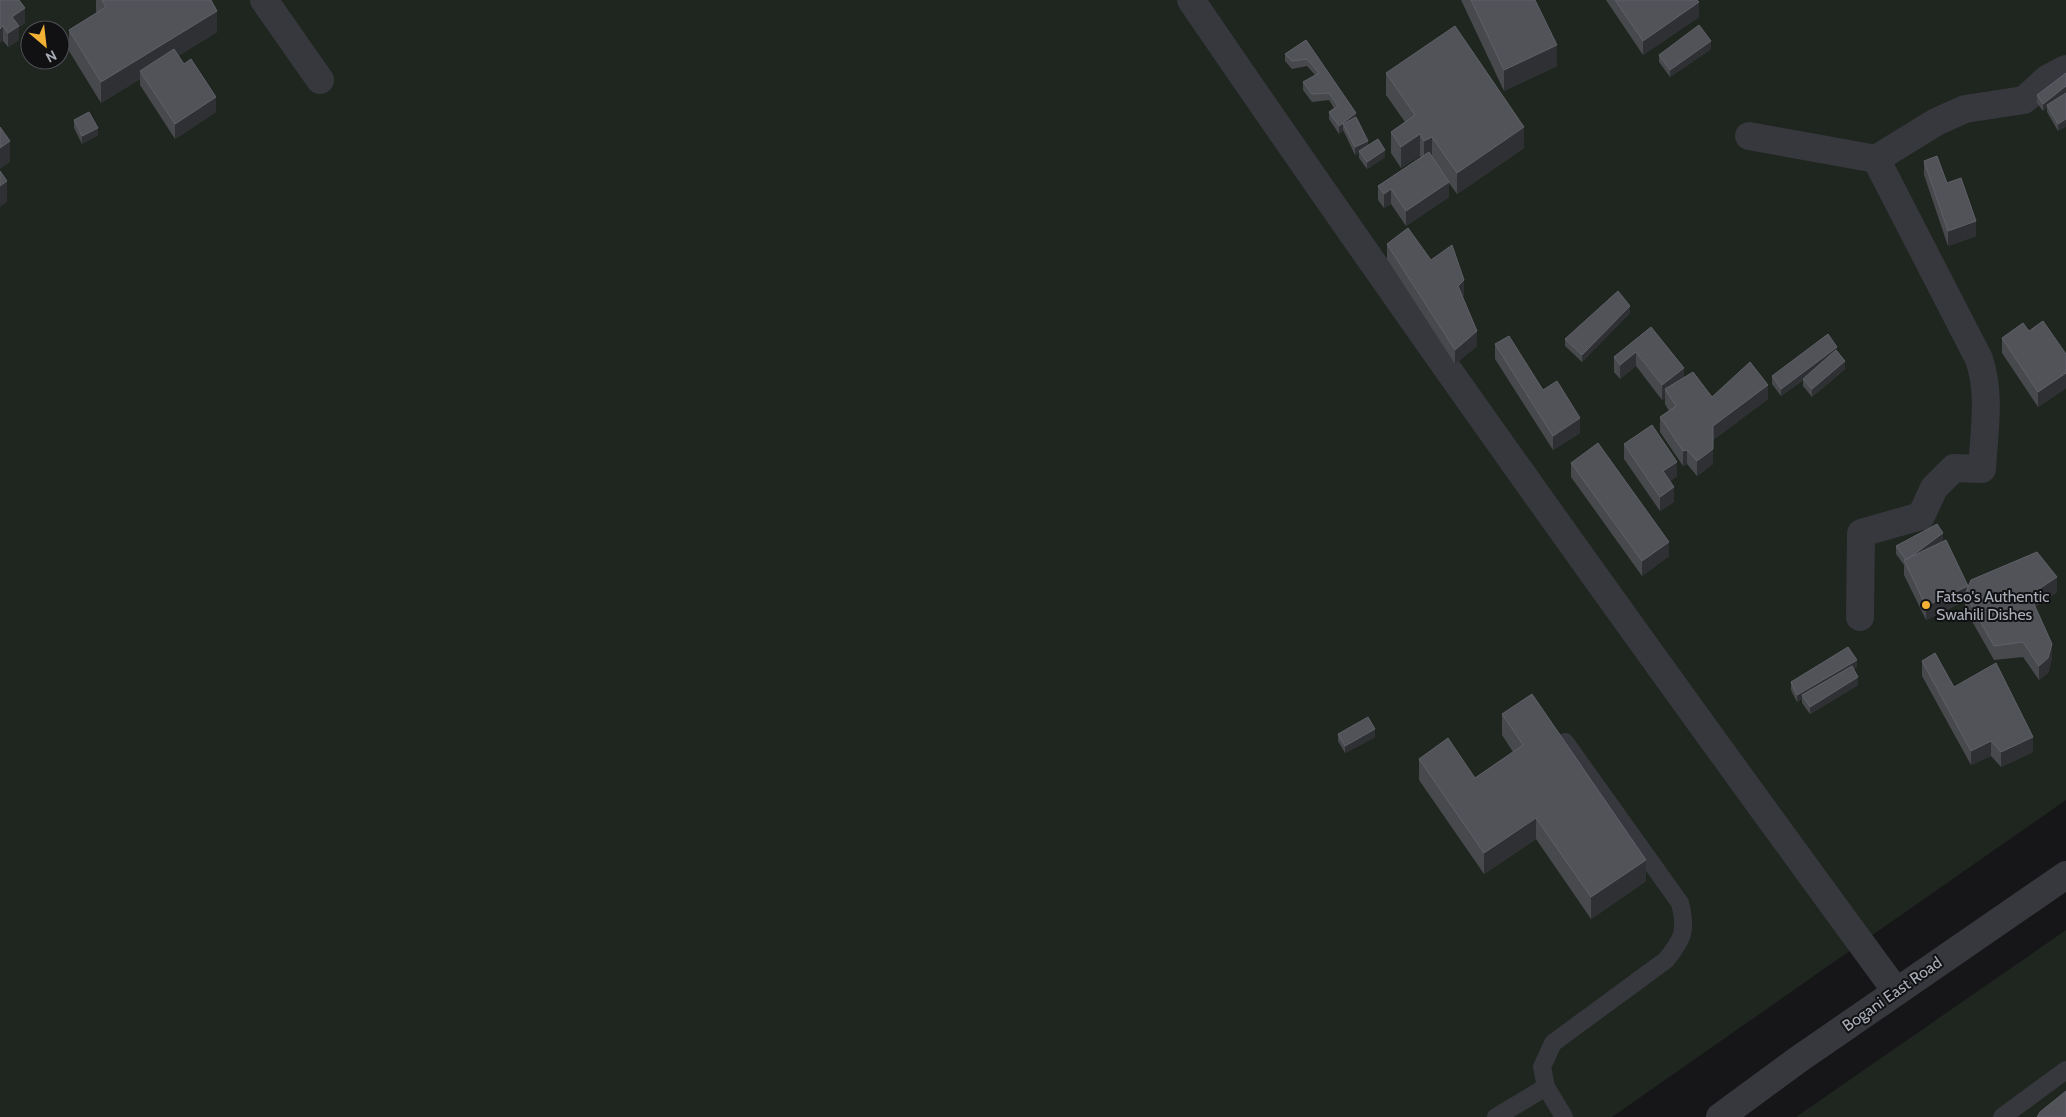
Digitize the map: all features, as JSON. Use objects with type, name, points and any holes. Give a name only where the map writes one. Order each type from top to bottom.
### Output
[{"type":"street","points":[[264,0],[320,80]]},
{"type":"street","points":[[1191,0],[1349,231],[1641,643],[1896,992]]},
{"type":"street","points":[[1749,136],[1876,159],[1936,122],[1965,108],[2024,100],[2047,79],[2066,68]]},
{"type":"street","points":[[1860,617],[1861,534],[1921,516],[1934,488],[1954,468],[1982,469],[1986,396],[1985,376],[1980,359],[1876,159]]},
{"type":"street","name":"Bogani East Road","points":[[1720,1117],[1896,992],[2066,875]]},
{"type":"lane","points":[[1557,731],[1680,903],[1685,923],[1680,942],[1666,960],[1553,1043],[1542,1067],[1546,1087],[1564,1117]]},
{"type":"lane","points":[[2002,1117],[2066,1070]]},
{"type":"lane","points":[[1496,1117],[1546,1087]]},
{"type":"shaded area","points":[[0,0],[2066,0],[2066,800],[1612,1117],[0,1117]]},
{"type":"shaded area","points":[[2066,930],[2066,1117],[1796,1117]]},
{"type":"building","points":[[0,0],[19,0],[25,8],[12,17],[19,26],[8,33],[3,26],[0,29]]},
{"type":"building","points":[[102,0],[211,0],[217,11],[101,82],[70,29],[106,7]]},
{"type":"building","points":[[1471,0],[1535,0],[1557,45],[1504,70]]},
{"type":"building","points":[[1615,0],[1697,0],[1699,2],[1643,41]]},
{"type":"building","points":[[1699,25],[1711,41],[1670,70],[1659,55]]},
{"type":"building","points":[[1455,26],[1524,127],[1457,173],[1432,137],[1424,141],[1420,134],[1401,147],[1391,132],[1415,115],[1386,73]]},
{"type":"building","points":[[1306,40],[1356,113],[1339,126],[1329,112],[1338,106],[1329,93],[1312,94],[1303,82],[1319,73],[1307,59],[1292,61],[1285,54]]},
{"type":"building","points":[[174,49],[184,64],[191,59],[216,97],[175,124],[140,71]]},
{"type":"building","points":[[2066,73],[2066,86],[2043,104],[2037,95]]},
{"type":"building","points":[[2066,93],[2066,119],[2058,124],[2047,105]]},
{"type":"building","points":[[89,112],[98,128],[82,136],[74,120]]},
{"type":"building","points":[[1356,117],[1368,141],[1355,147],[1343,124]]},
{"type":"building","points":[[0,127],[10,141],[0,148]]},
{"type":"building","points":[[1378,139],[1385,150],[1367,162],[1359,151]]},
{"type":"building","points":[[1429,152],[1449,182],[1406,211],[1391,189],[1384,194],[1378,186]]},
{"type":"building","points":[[1937,156],[1947,183],[1961,178],[1976,221],[1948,231],[1924,161]]},
{"type":"building","points":[[0,171],[7,181],[0,186]]},
{"type":"building","points":[[1408,228],[1431,260],[1452,245],[1464,280],[1458,286],[1477,331],[1455,350],[1387,244]]},
{"type":"building","points":[[1618,291],[1630,306],[1582,355],[1565,339]]},
{"type":"building","points":[[2043,321],[2066,354],[2066,373],[2038,392],[2002,338],[2023,323],[2029,331]]},
{"type":"building","points":[[1651,327],[1684,368],[1662,385],[1636,352],[1620,365],[1614,357]]},
{"type":"building","points":[[1828,334],[1837,347],[1781,389],[1772,376]]},
{"type":"building","points":[[1509,336],[1543,390],[1557,381],[1580,418],[1553,436],[1495,344]]},
{"type":"building","points":[[1836,350],[1845,361],[1812,389],[1803,379]]},
{"type":"building","points":[[1750,362],[1768,385],[1713,426],[1713,449],[1697,461],[1687,450],[1683,451],[1660,417],[1676,406],[1665,389],[1693,372],[1712,397]]},
{"type":"building","points":[[1652,425],[1677,462],[1663,471],[1674,487],[1660,497],[1624,444]]},
{"type":"building","points":[[1598,443],[1669,542],[1642,561],[1571,463]]},
{"type":"building","points":[[1937,524],[1943,533],[1906,560],[1896,546]]},
{"type":"building","points":[[1946,540],[1968,586],[1926,606],[1904,560]]},
{"type":"building","points":[[2037,552],[2057,577],[2030,595],[2052,644],[2048,658],[2039,666],[2023,642],[1994,646],[1965,594],[1971,580]]},
{"type":"building","points":[[1848,647],[1857,660],[1797,695],[1791,682]]},
{"type":"building","points":[[1935,653],[1954,687],[1996,663],[2033,737],[2001,752],[1991,741],[1971,751],[1922,661]]},
{"type":"building","points":[[1852,666],[1858,677],[1810,707],[1802,695]]},
{"type":"building","points":[[1532,694],[1646,860],[1591,897],[1536,818],[1484,853],[1419,759],[1448,738],[1475,778],[1523,745],[1502,714]]},
{"type":"building","points":[[1368,717],[1375,729],[1345,746],[1338,734]]},
{"type":"building","points":[[2066,1091],[2066,1117],[2037,1117],[2040,1112]]},
{"type":"place","name":"Fatso's Authentic Swahili Dishes","points":[[1926,605]]}]
